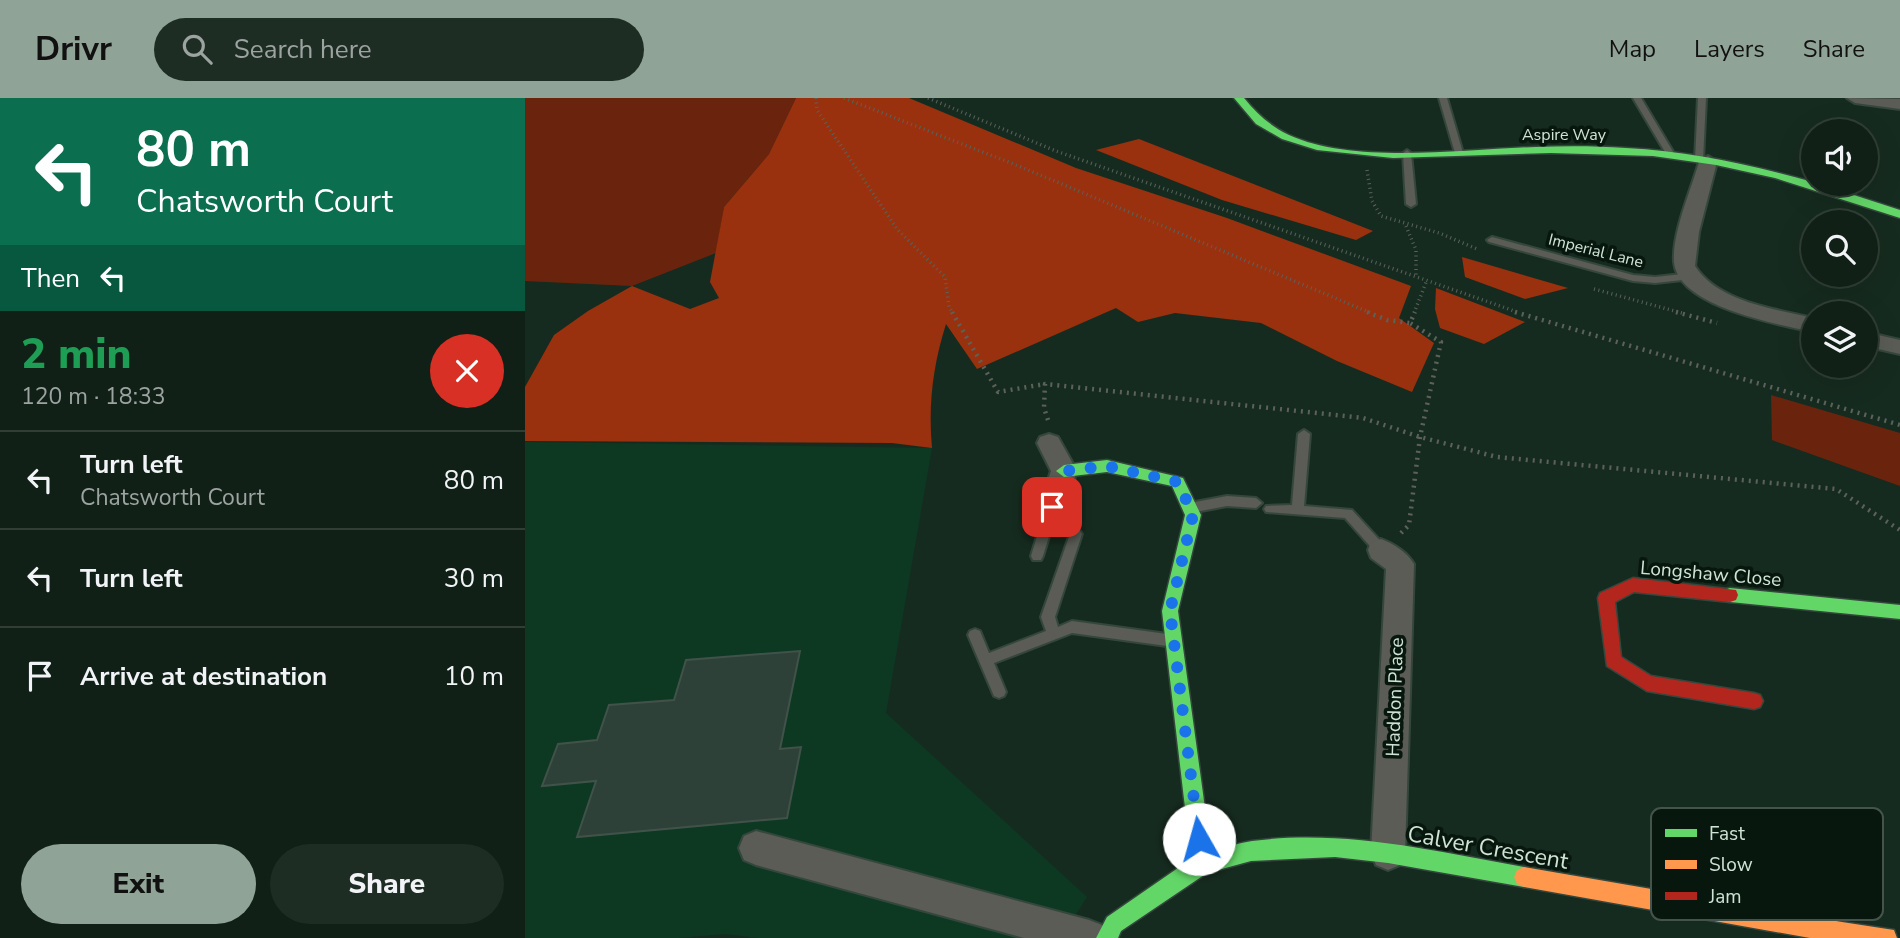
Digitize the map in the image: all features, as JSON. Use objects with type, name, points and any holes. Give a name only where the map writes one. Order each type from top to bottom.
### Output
[{"type":"street","name":"Aspire Way","points":[[1239,98],[1263,127],[1293,141],[1341,151],[1459,153],[1542,150],[1671,155],[1823,186],[1900,214]]},
{"type":"street","points":[[1854,98],[1900,104]]},
{"type":"street","points":[[1703,161],[1685,250],[1685,266],[1692,276],[1717,297],[1739,306],[1801,322]]},
{"type":"street","points":[[1878,342],[1900,347]]},
{"type":"street","points":[[1049,443],[1064,471],[1052,507]]},
{"type":"street","points":[[1064,471],[1107,466],[1178,482],[1193,515],[1170,611],[1202,864]]},
{"type":"street","name":"Haddon Place","points":[[1381,550],[1400,564],[1388,853]]},
{"type":"street","name":"Longshaw Close","points":[[1754,701],[1647,683],[1613,661],[1606,598],[1633,584],[1900,612]]},
{"type":"street","name":"Calver Crescent","points":[[1107,938],[1114,924],[1202,864],[1251,851],[1335,847],[1388,853],[1651,899]]},
{"type":"street","points":[[756,848],[1089,938]]},
{"type":"street","name":"Calver Crescent","points":[[1768,920],[1886,938]]},
{"type":"lane","points":[[1443,98],[1459,153]]},
{"type":"lane","points":[[1637,98],[1671,155]]},
{"type":"lane","points":[[1702,98],[1703,161]]},
{"type":"lane","points":[[1407,153],[1411,204]]},
{"type":"lane","name":"Imperial Lane","points":[[1492,240],[1633,278],[1655,280],[1692,276]]},
{"type":"lane","points":[[1298,511],[1304,434]]},
{"type":"lane","points":[[1190,508],[1227,501],[1256,503]]},
{"type":"lane","points":[[1037,556],[1052,507]]},
{"type":"lane","points":[[1270,509],[1348,513],[1381,550]]},
{"type":"lane","points":[[1053,634],[1048,617],[1076,534]]},
{"type":"lane","points":[[988,660],[1072,627],[1174,641]]},
{"type":"lane","points":[[975,635],[988,660],[999,692]]},
{"type":"path","points":[[816,98],[817,110],[897,229],[945,277],[949,307],[998,392],[1045,384],[1363,418],[1420,437],[1497,457],[1836,489],[1900,530]]},
{"type":"path","points":[[844,98],[1021,167],[1387,320],[1410,323],[1441,342],[1420,437],[1409,525],[1381,550]]},
{"type":"path","points":[[928,98],[1056,151],[1519,313],[1856,415],[1900,425]]},
{"type":"path","points":[[1406,226],[1417,246],[1416,276]]},
{"type":"path","points":[[1410,323],[1427,280]]},
{"type":"path","points":[[1044,408],[1045,384]]},
{"type":"shaded area","points":[[525,98],[796,98],[769,154],[724,207],[716,253],[632,286],[525,281]]},
{"type":"shaded area","points":[[796,98],[909,98],[1076,168],[1227,218],[1411,286],[1399,318],[1434,343],[1412,392],[1337,361],[1261,323],[1175,313],[1138,322],[1116,308],[977,369],[946,324],[933,385],[932,448],[892,443],[525,441],[525,387],[554,335],[588,311],[632,286],[690,309],[719,298],[710,282],[724,207],[769,154]]},
{"type":"shaded area","points":[[1139,139],[1373,231],[1356,240],[1222,200],[1096,150]]},
{"type":"shaded area","points":[[1462,257],[1568,288],[1525,299],[1465,277]]},
{"type":"shaded area","points":[[1436,288],[1525,322],[1484,344],[1440,328],[1435,309]]},
{"type":"shaded area","points":[[1771,395],[1900,433],[1900,486],[1772,440]]},
{"type":"shaded area","points":[[525,442],[932,448],[886,713],[1087,897],[1061,938],[758,938],[725,934],[678,938],[525,938]]},
{"type":"building","points":[[800,651],[780,749],[801,747],[787,818],[577,837],[596,781],[542,786],[558,744],[597,740],[609,705],[674,700],[686,660]]},
{"type":"traffic: fast","points":[[1239,98],[1260,122],[1286,137],[1317,147],[1393,155],[1551,150],[1653,153],[1747,168],[1840,193],[1900,214]]},
{"type":"traffic: fast","points":[[1064,471],[1107,466],[1178,482],[1193,515],[1170,611],[1202,864]]},
{"type":"traffic: fast","points":[[1730,595],[1900,612]]},
{"type":"traffic: fast","points":[[1107,938],[1114,924],[1202,864],[1251,851],[1335,847],[1388,853],[1524,877]]},
{"type":"traffic: slow","points":[[1524,877],[1651,899]]},
{"type":"traffic: slow","points":[[1768,920],[1886,938]]},
{"type":"traffic: jam","points":[[1730,595],[1633,585],[1606,598],[1613,661],[1647,683],[1754,701]]},
{"type":"route","points":[[1052,507],[1064,471],[1107,466],[1178,482],[1193,515],[1170,611],[1199,839]]}]
